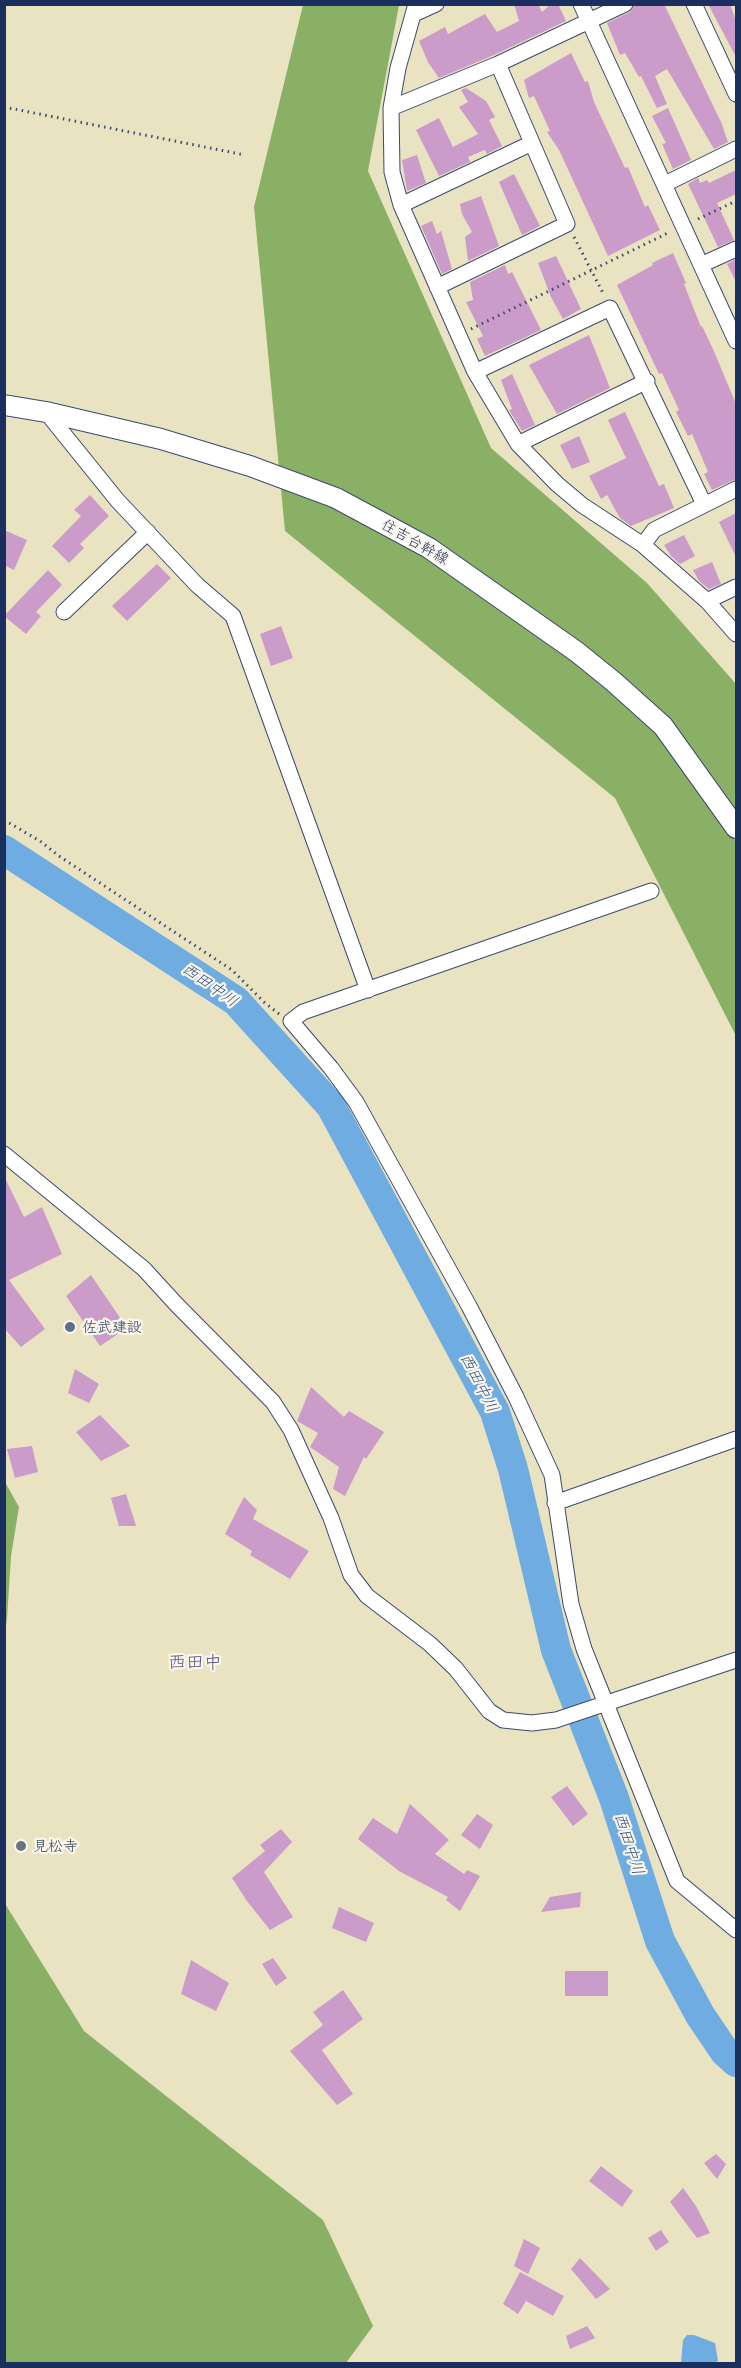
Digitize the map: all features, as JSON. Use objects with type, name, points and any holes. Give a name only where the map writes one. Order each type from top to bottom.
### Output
[{"type":"street","points":[[436,4],[415,9],[398,68],[391,108],[392,172],[402,205],[475,372],[518,444],[557,484],[582,505],[643,544],[707,601],[736,634]]},
{"type":"street","points":[[581,4],[685,225],[736,341]]},
{"type":"street","points":[[391,108],[498,64],[625,4]]},
{"type":"street","points":[[694,4],[736,94]]},
{"type":"street","points":[[437,287],[567,224],[498,64]]},
{"type":"street","points":[[402,205],[532,143]]},
{"type":"street","points":[[665,184],[736,149]]},
{"type":"street","points":[[702,264],[736,249]]},
{"type":"street","points":[[475,372],[610,308],[704,504]]},
{"type":"street","points":[[518,444],[646,381]]},
{"type":"street","name":"住吉台幹線","points":[[4,405],[46,412],[161,439],[250,466],[336,498],[429,548],[577,652],[663,726],[736,828]]},
{"type":"street","points":[[46,412],[117,500],[197,585],[233,616],[368,990]]},
{"type":"street","points":[[643,544],[654,530],[736,489]]},
{"type":"street","points":[[64,612],[148,532]]},
{"type":"street","points":[[707,601],[736,587]]},
{"type":"street","points":[[651,891],[303,1012],[291,1021],[332,1068],[356,1102],[459,1287],[516,1397],[552,1475],[571,1604],[602,1704],[677,1881],[736,1930]]},
{"type":"street","points":[[4,1154],[144,1269],[273,1402],[291,1430],[331,1518],[351,1575],[367,1596],[430,1644],[456,1669],[489,1711],[503,1720],[532,1723],[556,1720],[736,1660]]},
{"type":"street","points":[[555,1503],[736,1439]]},
{"type":"path","points":[[4,107],[245,155]]},
{"type":"path","points":[[459,335],[736,201]]},
{"type":"path","points":[[567,224],[610,308]]},
{"type":"path","points":[[4,820],[40,841],[68,862],[232,970],[264,1002],[291,1021]]},
{"type":"green space","points":[[303,5],[399,5],[368,171],[491,448],[647,583],[736,684],[736,1036],[615,798],[285,531],[254,207]]},
{"type":"green space","points":[[5,1482],[19,1507],[11,1556],[5,1632]]},
{"type":"green space","points":[[4,1902],[84,2031],[323,2220],[373,2326],[346,2363],[5,2363]]},
{"type":"water","points":[[687,2335],[694,2335],[715,2343],[718,2361],[681,2363],[683,2340]]},
{"type":"building","points":[[514,4],[538,4],[542,12],[551,4],[558,4],[566,21],[439,78],[428,62],[419,41],[445,27],[448,34],[485,14],[497,32],[519,21]]},
{"type":"building","points":[[635,4],[664,4],[721,122],[728,142],[714,149],[667,69],[655,76],[667,104],[657,108],[641,76],[639,77],[625,53],[620,55],[607,23],[630,12]]},
{"type":"building","points":[[708,4],[730,4],[736,21],[736,57]]},
{"type":"building","points":[[571,53],[585,82],[588,81],[594,102],[625,168],[628,167],[645,207],[648,205],[660,230],[608,256],[559,150],[547,132],[550,131],[534,96],[529,98],[524,80]]},
{"type":"building","points":[[466,88],[486,101],[495,117],[489,120],[502,146],[487,154],[485,150],[468,157],[470,162],[439,176],[416,130],[439,118],[453,147],[478,134],[459,107],[468,102],[461,90]]},
{"type":"building","points":[[668,108],[691,160],[673,169],[662,144],[666,143],[652,116]]},
{"type":"building","points":[[417,155],[426,183],[407,191],[402,160]]},
{"type":"building","points":[[736,170],[736,194],[717,203],[734,240],[718,247],[688,184],[698,178],[700,183],[707,180],[709,183]]},
{"type":"building","points":[[514,174],[540,226],[522,235],[499,182]]},
{"type":"building","points":[[481,196],[499,246],[468,261],[465,237],[472,232],[462,214],[460,204]]},
{"type":"building","points":[[432,221],[437,234],[441,231],[452,269],[442,274],[421,226]]},
{"type":"building","points":[[673,253],[701,327],[713,349],[736,404],[736,479],[712,490],[704,474],[708,472],[692,434],[688,436],[676,412],[679,410],[662,373],[659,374],[617,285]]},
{"type":"building","points":[[556,256],[581,309],[563,319],[551,297],[538,263]]},
{"type":"building","points":[[736,259],[736,282],[727,264]]},
{"type":"building","points":[[505,265],[508,274],[512,272],[541,330],[485,356],[477,339],[483,336],[466,302],[473,300],[470,282]]},
{"type":"building","points":[[589,335],[610,388],[557,414],[529,365]]},
{"type":"building","points":[[512,374],[535,425],[522,431],[509,410],[512,409],[501,380]]},
{"type":"building","points":[[625,412],[659,486],[664,484],[674,508],[631,526],[620,518],[607,495],[601,499],[589,476],[626,458],[608,420]]},
{"type":"building","points":[[579,436],[590,462],[572,469],[560,445]]},
{"type":"building","points":[[90,495],[109,516],[80,544],[84,548],[69,563],[52,546],[81,516],[74,510]]},
{"type":"building","points":[[736,513],[736,557],[719,522]]},
{"type":"building","points":[[4,530],[27,540],[14,570],[4,565]]},
{"type":"building","points":[[684,535],[695,556],[680,564],[664,545]]},
{"type":"building","points":[[712,562],[721,584],[709,589],[699,581],[693,570]]},
{"type":"building","points":[[157,564],[171,578],[127,621],[112,606]]},
{"type":"building","points":[[48,570],[62,585],[36,612],[41,616],[26,634],[4,616]]},
{"type":"building","points":[[281,626],[293,658],[271,666],[260,634]]},
{"type":"building","points":[[4,1176],[24,1217],[42,1207],[62,1254],[9,1280],[45,1329],[21,1347],[4,1328]]},
{"type":"building","points":[[91,1275],[127,1328],[100,1346],[66,1296]]},
{"type":"building","points":[[75,1369],[99,1384],[89,1403],[68,1393]]},
{"type":"building","points":[[311,1387],[344,1417],[349,1411],[384,1432],[366,1459],[364,1457],[345,1496],[333,1489],[339,1467],[310,1447],[318,1433],[297,1421]]},
{"type":"building","points":[[100,1415],[130,1446],[101,1461],[76,1432]]},
{"type":"building","points":[[32,1446],[38,1472],[15,1478],[7,1449]]},
{"type":"building","points":[[126,1494],[136,1526],[119,1526],[111,1498]]},
{"type":"building","points":[[244,1497],[257,1510],[253,1519],[309,1551],[290,1579],[250,1555],[252,1551],[225,1534]]},
{"type":"building","points":[[567,1786],[588,1814],[573,1826],[551,1797]]},
{"type":"building","points":[[410,1804],[449,1840],[435,1854],[464,1874],[467,1870],[480,1876],[460,1911],[446,1900],[448,1897],[399,1871],[358,1839],[373,1818],[397,1834]]},
{"type":"building","points":[[477,1814],[493,1825],[480,1849],[461,1835]]},
{"type":"building","points":[[281,1829],[292,1842],[264,1872],[293,1917],[270,1930],[232,1878],[265,1851],[260,1845]]},
{"type":"building","points":[[581,1892],[580,1907],[541,1912],[550,1897]]},
{"type":"building","points":[[339,1907],[374,1923],[366,1942],[332,1928]]},
{"type":"building","points":[[273,1958],[287,1978],[276,1986],[262,1964]]},
{"type":"building","points":[[191,1960],[229,1983],[216,2011],[181,1994]]},
{"type":"building","points":[[565,1971],[608,1971],[608,1996],[565,1996]]},
{"type":"building","points":[[343,1990],[363,2019],[322,2050],[353,2094],[337,2105],[290,2051],[323,2025],[313,2012]]},
{"type":"building","points":[[716,2154],[726,2164],[717,2179],[704,2163]]},
{"type":"building","points":[[601,2166],[633,2191],[622,2207],[589,2181]]},
{"type":"building","points":[[683,2188],[696,2206],[710,2233],[697,2238],[670,2202]]},
{"type":"building","points":[[661,2230],[669,2242],[656,2251],[648,2238]]},
{"type":"building","points":[[524,2239],[540,2248],[528,2274],[514,2266]]},
{"type":"building","points":[[580,2258],[610,2289],[596,2299],[571,2269]]},
{"type":"building","points":[[520,2272],[564,2296],[553,2316],[526,2301],[518,2314],[503,2304]]},
{"type":"building","points":[[587,2326],[595,2338],[570,2349],[566,2336]]},
{"type":"waterway","name":"西田中川","points":[[4,850],[236,1001],[331,1106],[495,1412],[513,1469],[556,1650],[614,1798],[660,1941],[700,2015],[725,2052],[736,2062]]},
{"type":"place","name":"佐武建設","points":[[70,1327]]},
{"type":"place","name":"見松寺","points":[[21,1846]]},
{"type":"district","name":"西田中","points":[[195,1662]]}]
